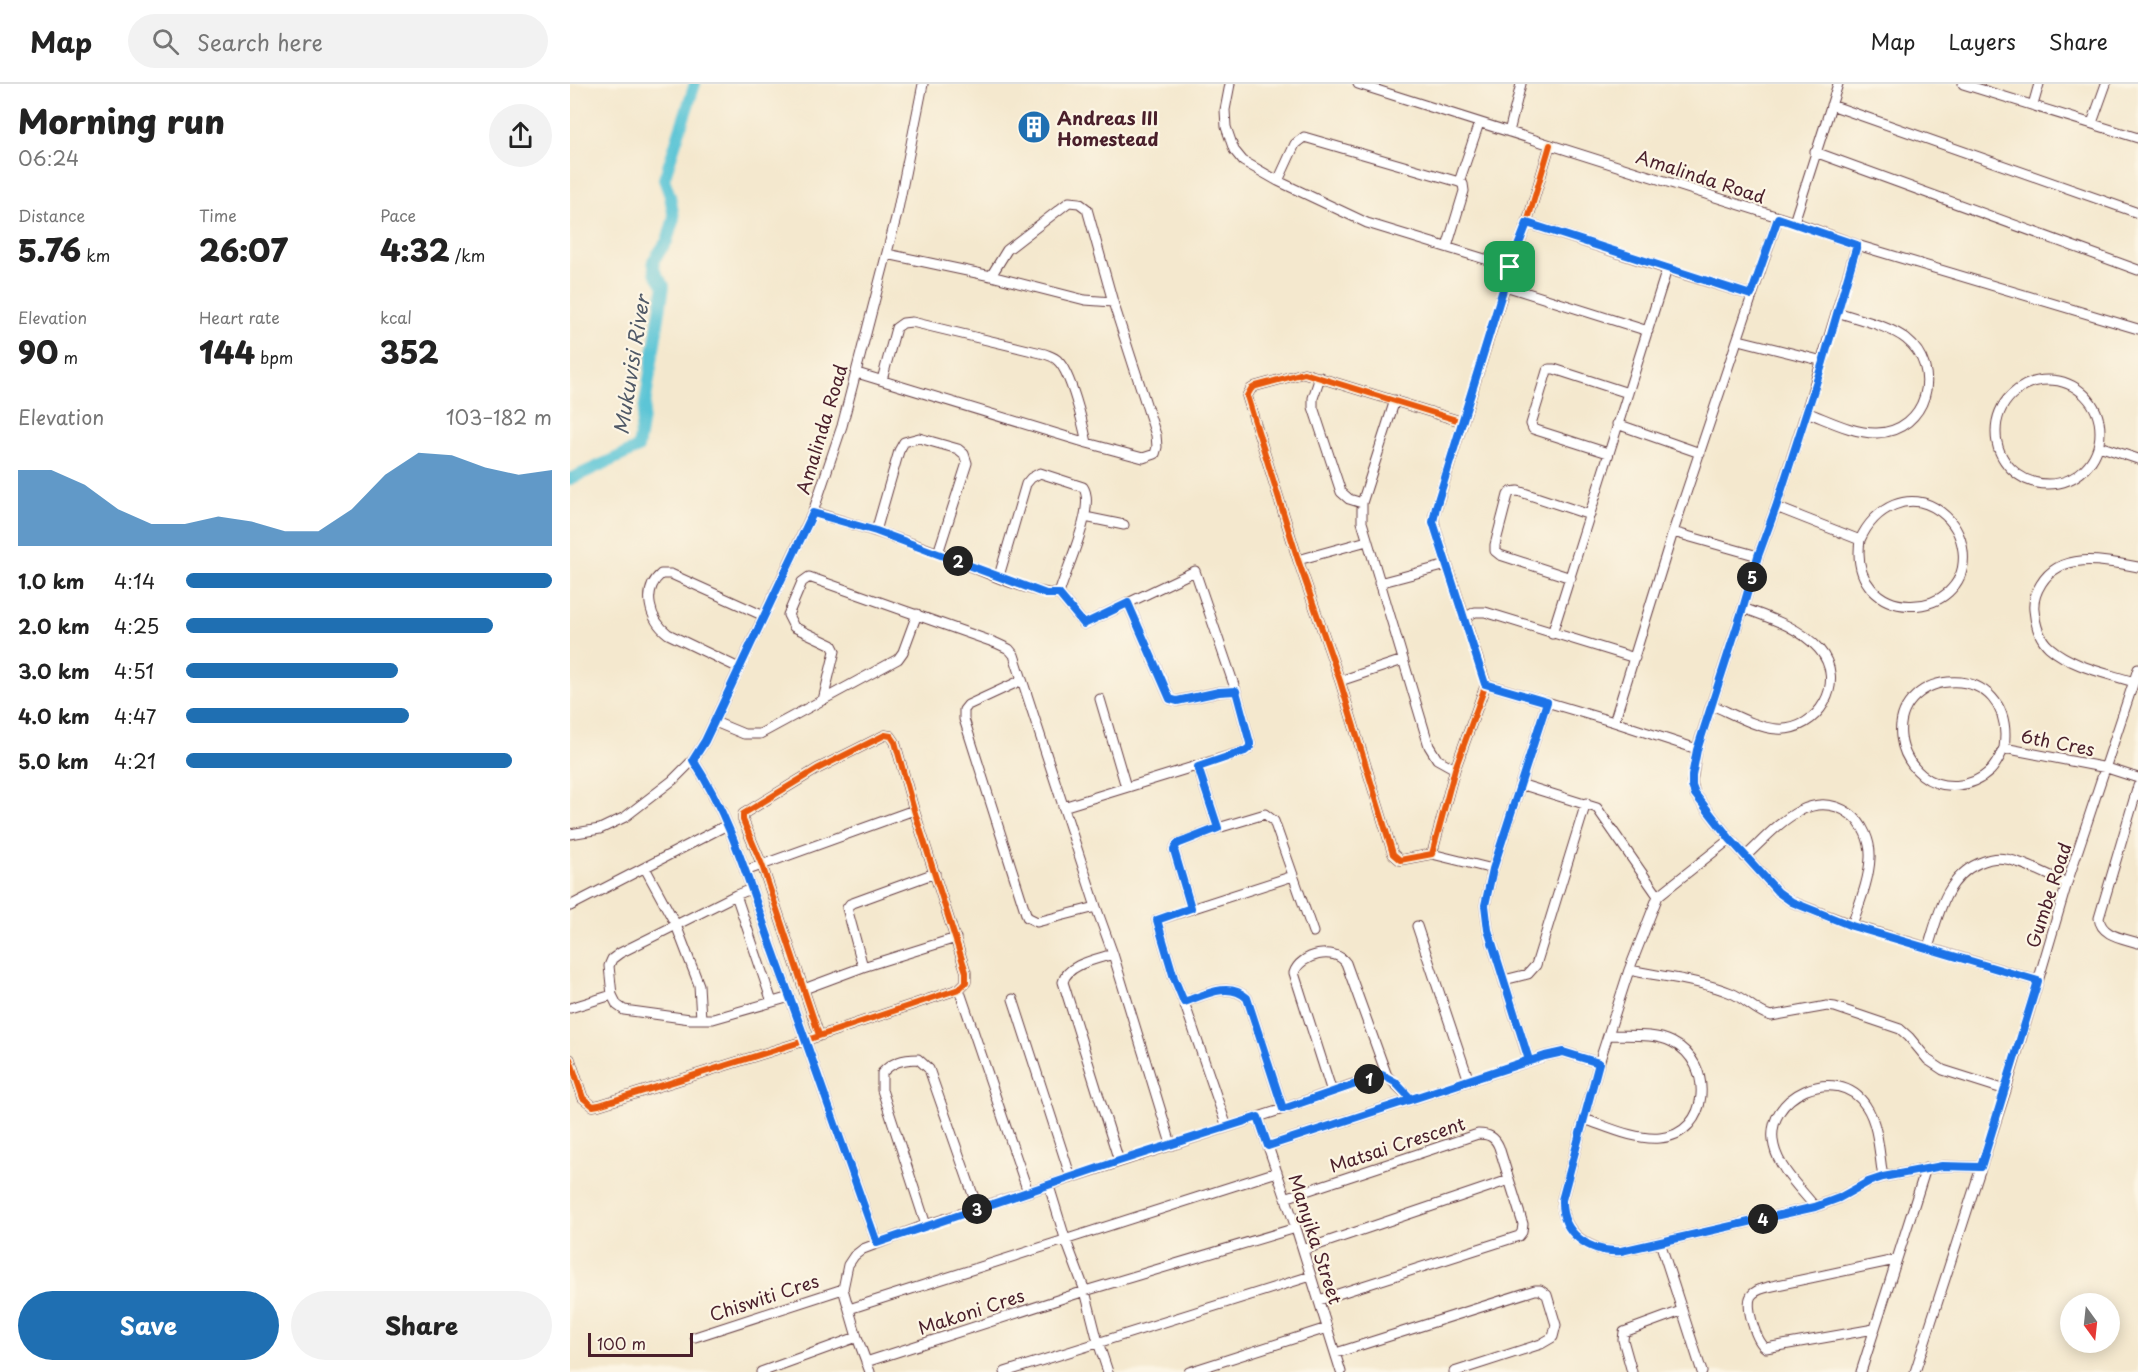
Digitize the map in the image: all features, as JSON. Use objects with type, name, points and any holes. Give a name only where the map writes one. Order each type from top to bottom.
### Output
[{"type":"street","name":"Amalinda Road","points":[[570,834],[600,829],[625,817],[673,780],[693,760],[715,722],[813,513],[842,426],[897,214],[923,84]]},
{"type":"street","points":[[1230,84],[1225,110],[1226,127],[1234,150],[1243,160],[1278,181],[1367,223],[1510,267]]},
{"type":"street","name":"Amalinda Road","points":[[1358,84],[1794,222],[1857,245],[2138,329]]},
{"type":"street","points":[[1509,132],[1521,84]]},
{"type":"street","points":[[1794,222],[1838,84]]},
{"type":"street","points":[[2033,105],[2039,84]]},
{"type":"street","points":[[2092,123],[2106,84]]},
{"type":"street","points":[[1967,85],[2138,138]]},
{"type":"street","points":[[1831,105],[2138,213]]},
{"type":"street","points":[[1459,182],[1479,123]]},
{"type":"street","points":[[1278,181],[1295,144],[1304,137],[1459,182],[1463,184],[1464,191],[1447,247]]},
{"type":"street","points":[[1432,854],[1455,769],[1485,684],[1435,527],[1434,515],[1550,145]]},
{"type":"street","points":[[1815,152],[2138,270]]},
{"type":"street","points":[[856,373],[1087,443],[1143,458],[1155,454],[1156,435],[1113,302],[1087,209],[1080,203],[1069,202],[1007,250],[991,276]]},
{"type":"street","points":[[1614,722],[1672,532],[1778,218]]},
{"type":"street","points":[[1527,223],[1751,295]]},
{"type":"street","points":[[1857,245],[1823,362],[1758,556],[1697,750],[1692,782],[1695,794],[1730,839],[1778,892],[1792,902],[1852,926],[2038,981]]},
{"type":"street","points":[[887,254],[991,276],[1085,300],[1113,302]]},
{"type":"street","points":[[1552,634],[1667,269]]},
{"type":"street","points":[[1505,286],[1647,331]]},
{"type":"street","points":[[1806,412],[1863,432],[1877,433],[1905,424],[1916,414],[1923,401],[1927,387],[1927,372],[1923,358],[1914,346],[1903,336],[1890,330],[1837,312]]},
{"type":"street","points":[[882,380],[896,328],[903,323],[912,322],[1045,354],[1056,358],[1063,366],[1082,419],[1087,443]]},
{"type":"street","points":[[1738,340],[1823,362]]},
{"type":"street","points":[[1608,453],[1533,429],[1531,424],[1547,371],[1554,369],[1628,393]]},
{"type":"street","points":[[1463,422],[1304,373],[1256,386],[1247,396],[1298,560],[1340,681],[1393,854],[1400,860],[1432,854],[1493,869]]},
{"type":"street","points":[[1320,377],[1313,398],[1313,407],[1334,472],[1344,496],[1362,503]]},
{"type":"street","points":[[2042,380],[2063,381],[2086,395],[2094,406],[2101,433],[2099,446],[2085,470],[2074,478],[2054,484],[2034,482],[2021,477],[2002,457],[1996,438],[1998,418],[2003,405],[2023,386],[2042,380]]},
{"type":"street","points":[[1395,400],[1362,503],[1362,522],[1432,754],[1455,769]]},
{"type":"street","points":[[1617,424],[1700,453]]},
{"type":"street","points":[[876,531],[899,451],[904,442],[919,438],[958,449],[964,454],[967,464],[938,553]]},
{"type":"street","points":[[2099,446],[2138,459]]},
{"type":"street","points":[[999,576],[1026,484],[1040,473],[1083,487],[1086,495],[1085,516],[1059,594]]},
{"type":"street","points":[[1571,578],[1500,555],[1495,551],[1508,495],[1510,492],[1518,491],[1590,515]]},
{"type":"street","points":[[1912,502],[1925,504],[1949,518],[1957,529],[1962,542],[1961,569],[1956,582],[1936,601],[1923,606],[1896,605],[1883,600],[1864,580],[1859,568],[1860,540],[1865,528],[1885,509],[1912,502]]},
{"type":"street","points":[[1776,507],[1860,540]]},
{"type":"street","points":[[813,513],[876,531],[1046,594],[1059,594]]},
{"type":"street","points":[[1085,516],[1124,525]]},
{"type":"street","points":[[1672,532],[1758,556]]},
{"type":"street","points":[[1298,560],[1367,541]]},
{"type":"street","points":[[2134,682],[2071,661],[2048,645],[2035,621],[2033,605],[2043,580],[2054,570],[2067,563],[2097,560],[2138,567]]},
{"type":"street","points":[[1379,583],[1447,565]]},
{"type":"street","points":[[1059,594],[1084,624],[1196,571],[1236,691],[1250,743],[1250,747],[1245,751],[1063,807]]},
{"type":"street","points":[[739,668],[668,634],[661,628],[650,610],[652,585],[661,574],[670,574],[764,616]]},
{"type":"street","points":[[823,700],[835,651],[832,645],[794,627],[788,619],[788,613],[804,580],[809,577],[996,643],[1009,649],[1014,655],[1113,954],[1171,1144]]},
{"type":"street","points":[[1128,603],[1170,699],[1177,701],[1219,692],[1236,691]]},
{"type":"street","points":[[1712,705],[1778,730],[1794,728],[1806,722],[1822,709],[1828,696],[1831,683],[1830,672],[1821,651],[1809,639],[1786,624],[1743,608]]},
{"type":"street","points":[[1464,618],[1475,612],[1485,612],[1635,658]]},
{"type":"street","points":[[715,722],[744,734],[760,734],[898,659],[903,652],[917,614]]},
{"type":"street","points":[[1340,681],[1403,660]]},
{"type":"street","name":"Gumbe Road","points":[[1916,1372],[2006,1090],[2067,883],[2138,669]]},
{"type":"street","points":[[1023,680],[968,705],[964,710],[964,719],[1023,906],[1027,917],[1037,922],[1096,907]]},
{"type":"street","name":"6th Cres","points":[[1947,681],[1968,683],[1980,688],[1999,708],[2006,734],[2004,747],[1990,771],[1979,779],[1959,785],[1939,784],[1915,770],[1907,759],[1901,739],[1903,719],[1912,701],[1928,687],[1947,681]]},
{"type":"street","points":[[1485,684],[1614,722],[1697,750]]},
{"type":"street","points":[[1100,699],[1126,787]]},
{"type":"street","points":[[1529,1060],[1488,930],[1485,911],[1493,869],[1547,702]]},
{"type":"street","points":[[570,1059],[583,1098],[593,1106],[807,1040],[959,989],[966,982],[966,972],[956,938],[914,810],[895,742],[891,736],[885,735],[817,769],[743,814],[743,820],[762,864],[819,1035]]},
{"type":"street","name":"6th Cres","points":[[2004,747],[2107,768],[2138,778]]},
{"type":"street","points":[[693,760],[708,783],[745,871],[807,1040],[877,1243]]},
{"type":"street","points":[[1198,767],[1218,828]]},
{"type":"street","points":[[1520,784],[1593,805],[1601,812],[1658,896]]},
{"type":"street","points":[[2138,786],[2099,918],[2099,924],[2108,933],[2138,943]]},
{"type":"street","points":[[1504,980],[1528,974],[1536,965],[1586,803]]},
{"type":"street","points":[[1746,857],[1783,821],[1798,810],[1823,804],[1842,808],[1857,819],[1863,829],[1870,856],[1869,869],[1852,926]]},
{"type":"street","points":[[745,871],[914,810]]},
{"type":"street","points":[[1191,908],[1174,850],[1177,844],[1218,828],[1265,814],[1274,821],[1313,932]]},
{"type":"street","points":[[570,906],[727,825]]},
{"type":"street","points":[[1730,839],[1658,896],[1629,970],[1599,1063],[1562,1200],[1563,1217],[1568,1227],[1595,1249],[1609,1252],[1621,1251],[1815,1207],[1883,1177],[1926,1168],[1958,1165],[1981,1167]]},
{"type":"street","points":[[1928,948],[1949,888],[1969,867],[1986,860],[2007,859],[2067,883]]},
{"type":"street","points":[[645,868],[676,925],[699,985],[701,1019]]},
{"type":"street","points":[[863,967],[847,909],[850,904],[935,873]]},
{"type":"street","points":[[1227,1127],[1174,978],[1157,920],[1293,876]]},
{"type":"street","points":[[751,889],[612,959],[609,966],[612,995],[616,1005],[624,1010],[701,1019],[713,1019],[790,997]]},
{"type":"street","points":[[736,895],[772,1002]]},
{"type":"street","points":[[1417,926],[1469,1081]]},
{"type":"street","points":[[804,989],[863,967],[956,938]]},
{"type":"street","points":[[1332,1092],[1294,973],[1296,967],[1302,962],[1331,953],[1338,955],[1346,963],[1387,1076],[1411,1099]]},
{"type":"street","points":[[1113,954],[1072,969],[1064,976],[1063,982],[1119,1161]]},
{"type":"street","points":[[1629,970],[1716,988],[1733,994],[1764,1014],[1772,1016],[1827,1006],[1835,1007],[1900,1029],[1910,1037],[1928,1060],[1942,1071],[2006,1090]]},
{"type":"street","points":[[959,989],[1028,1192]]},
{"type":"street","points":[[1184,1002],[1221,990],[1236,992],[1247,998],[1283,1109]]},
{"type":"street","points":[[570,1008],[612,995]]},
{"type":"street","points":[[1013,999],[1071,1178]]},
{"type":"street","points":[[1584,1119],[1645,1138],[1662,1138],[1673,1135],[1687,1125],[1697,1112],[1702,1096],[1701,1079],[1696,1063],[1685,1050],[1671,1041],[1654,1037],[1608,1035]]},
{"type":"street","points":[[1268,1146],[1529,1060],[1563,1052],[1599,1063]]},
{"type":"street","points":[[926,1225],[882,1090],[882,1073],[896,1062],[918,1059],[929,1070],[978,1209]]},
{"type":"street","points":[[870,1372],[843,1289],[848,1265],[863,1249],[926,1225],[1283,1109],[1376,1076],[1387,1076]]},
{"type":"street","points":[[1815,1207],[1781,1163],[1773,1144],[1774,1124],[1779,1111],[1799,1092],[1810,1088],[1838,1086],[1859,1098],[1872,1118],[1883,1177]]},
{"type":"street","name":"Manyika Street","points":[[1258,1117],[1341,1372]]},
{"type":"street","name":"Matsai Crescent","points":[[1285,1198],[1478,1134],[1486,1134],[1496,1142],[1509,1179],[1523,1224],[1522,1233],[1519,1236],[1319,1300]]},
{"type":"street","points":[[1861,1372],[1926,1168]]},
{"type":"street","points":[[849,1309],[1277,1172]]},
{"type":"street","points":[[1303,1250],[1509,1179]]},
{"type":"street","points":[[1049,1186],[1085,1291],[1108,1372]]},
{"type":"street","name":"Makoni Cres","points":[[866,1362],[1085,1291],[1296,1228]]},
{"type":"street","points":[[1660,1242],[1702,1372]]},
{"type":"street","points":[[1874,1329],[1766,1348],[1759,1342],[1748,1307],[1749,1298],[1754,1292],[1768,1287],[1895,1260]]},
{"type":"street","points":[[1005,1372],[1311,1276]]},
{"type":"street","name":"Chiswiti Cres","points":[[695,1338],[843,1289]]},
{"type":"street","points":[[1336,1353],[1535,1290],[1540,1290],[1547,1295],[1556,1325],[1553,1337],[1541,1344],[1454,1372]]},
{"type":"street","points":[[1632,1372],[1623,1340],[1624,1332],[1681,1311]]},
{"type":"street","points":[[1189,1372],[1327,1328]]},
{"type":"street","points":[[761,1372],[857,1337]]},
{"type":"waterway","name":"Mukuvisi River","points":[[570,479],[638,448],[664,286],[655,272],[653,261],[667,241],[674,218],[664,179],[695,84]]},
{"type":"cycle path","points":[[1463,422],[1304,373],[1256,386],[1247,396],[1298,560],[1340,681],[1393,854],[1400,860],[1432,854],[1455,769],[1486,684],[1435,527],[1434,515],[1550,145]]},
{"type":"cycle path","points":[[570,1059],[583,1098],[593,1106],[599,1105],[807,1040],[959,989],[966,982],[966,972],[914,810],[895,742],[891,736],[885,735],[817,769],[743,814],[743,820],[762,865],[819,1035]]},
{"type":"place","name":"Andreas III Homestead","points":[[1034,127]]},
{"type":"route","points":[[1778,218],[1857,245],[1823,362],[1758,556],[1697,750],[1692,782],[1695,794],[1730,839],[1778,892],[1792,902],[1852,926],[2038,981],[1981,1167],[1942,1166],[1883,1177],[1815,1207],[1621,1251],[1609,1252],[1595,1249],[1582,1241],[1568,1227],[1563,1217],[1562,1200],[1599,1063],[1563,1052],[1268,1146],[1258,1117],[1119,1161],[877,1243],[807,1040],[745,871],[708,783],[693,760],[705,741],[813,513],[876,531],[1046,594],[1059,594],[1084,624],[1128,603],[1170,699],[1177,701],[1219,692],[1236,691],[1250,747],[1245,751],[1198,767],[1218,828],[1177,844],[1174,850],[1191,908],[1157,920],[1174,978],[1184,1002],[1221,990],[1230,990],[1247,998],[1283,1109],[1382,1075],[1395,1082],[1411,1099],[1529,1060],[1488,930],[1485,905],[1493,869],[1547,702],[1485,684],[1433,522],[1510,267],[1527,223],[1751,295],[1778,218]]}]
